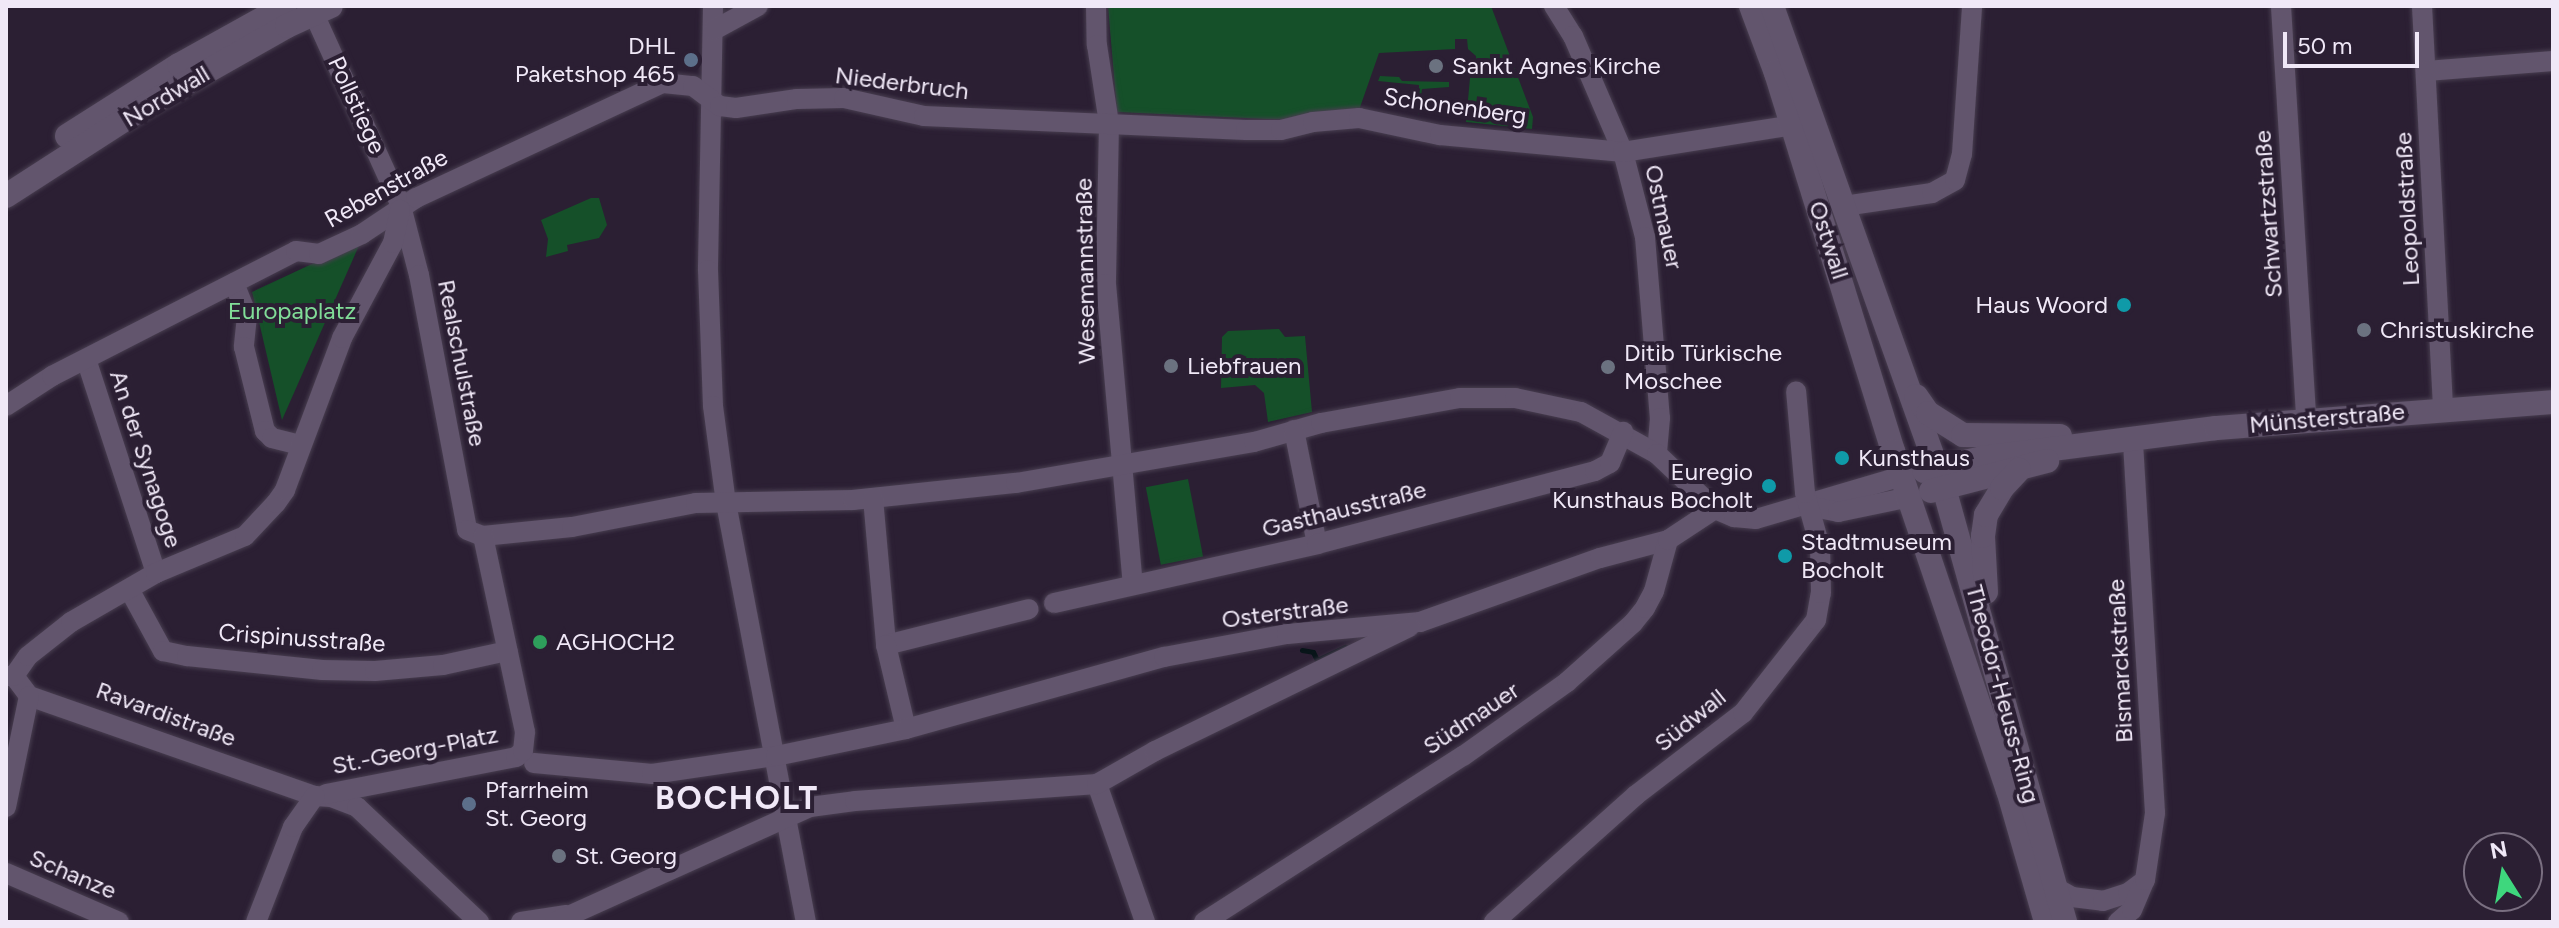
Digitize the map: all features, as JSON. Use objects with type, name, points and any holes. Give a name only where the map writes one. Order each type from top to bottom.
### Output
[{"type":"main road","name":"Nordwall","points":[[6,176],[179,65],[285,6]]},
{"type":"main road","name":"Ostwall","points":[[1751,6],[1842,278],[1924,482]]},
{"type":"main road","name":"Ostwall","points":[[1772,6],[1905,379],[1924,482]]},
{"type":"main road","name":"Nordwall","points":[[6,196],[144,107],[318,9]]},
{"type":"main road","name":"Ostwall","points":[[1905,379],[1928,413],[1956,432],[1979,436],[2048,434],[2102,442]]},
{"type":"main road","name":"Münsterstraße","points":[[1924,482],[2102,442],[2133,438],[2306,419],[2553,402]]},
{"type":"main road","name":"Münsterstraße","points":[[1924,482],[2019,470],[2102,442]]},
{"type":"main road","points":[[1988,638],[1983,536],[1986,515],[2002,488],[2019,470]]},
{"type":"main road","points":[[1924,482],[1962,594],[1988,638]]},
{"type":"main road","name":"Theodor-Heuss-Ring","points":[[1924,482],[2046,922]]},
{"type":"main road","name":"Theodor-Heuss-Ring","points":[[1988,638],[2065,922]]},
{"type":"street","points":[[713,6],[710,353],[726,503],[806,922]]},
{"type":"street","points":[[714,30],[758,6]]},
{"type":"street","name":"Wesemannstraße","points":[[1096,6],[1097,45],[1109,123],[1106,284],[1133,584]]},
{"type":"street","name":"Ostmauer","points":[[1554,6],[1573,36],[1623,152],[1650,269],[1660,418],[1657,454]]},
{"type":"street","points":[[1844,206],[1932,193],[1955,180],[1962,154],[1972,6]]},
{"type":"street","name":"Schwartzstraße","points":[[2281,6],[2306,419]]},
{"type":"street","name":"Leopoldstraße","points":[[2422,6],[2443,409]]},
{"type":"street","name":"Pollstiege","points":[[318,9],[401,206]]},
{"type":"street","points":[[2427,71],[2553,61]]},
{"type":"street","name":"Rebenstraße","points":[[6,406],[52,376],[87,362],[296,251],[319,254],[362,234],[401,206],[645,89],[680,83],[693,86],[720,106],[736,108]]},
{"type":"street","name":"Niederbruch","points":[[736,108],[797,99],[844,98],[924,116],[1109,123]]},
{"type":"street","name":"Schonenberg","points":[[1109,123],[1281,130],[1313,122],[1359,118],[1411,126],[1440,135],[1623,152],[1793,125]]},
{"type":"street","points":[[6,807],[29,696],[10,676],[51,637],[156,573],[245,536],[265,516],[285,490],[342,338],[393,243],[401,206]]},
{"type":"street","name":"Realschulstraße","points":[[401,206],[475,533],[525,732]]},
{"type":"street","points":[[234,283],[247,316],[244,347],[265,431],[272,438],[301,445]]},
{"type":"street","name":"An der Synagoge","points":[[87,362],[156,573]]},
{"type":"street","name":"Südwall","points":[[1494,922],[1636,795],[1743,713],[1816,620],[1821,593],[1820,547],[1808,506],[1796,391]]},
{"type":"street","points":[[475,533],[572,527],[696,503],[863,499],[1016,483],[1254,442],[1294,430],[1430,401],[1482,397],[1515,398],[1569,408],[1623,432],[1657,454],[1715,509],[1734,517],[1756,519],[1808,506],[1838,512],[1924,482]]},
{"type":"street","points":[[1294,430],[1317,544]]},
{"type":"street","name":"Gasthausstraße","points":[[1054,603],[1317,544],[1595,471],[1610,463],[1623,432]]},
{"type":"street","name":"Bismarckstraße","points":[[2118,922],[2132,910],[2145,880],[2155,813],[2133,438]]},
{"type":"street","points":[[863,499],[886,645],[906,729]]},
{"type":"street","points":[[1668,540],[1715,509]]},
{"type":"street","name":"Osterstraße","points":[[534,763],[652,774],[776,756],[906,729],[1164,657],[1287,634],[1420,622],[1600,558],[1668,540]]},
{"type":"street","name":"Südmauer","points":[[1204,922],[1463,756],[1567,682],[1633,623],[1645,608],[1654,591],[1668,540]]},
{"type":"street","name":"Crispinusstraße","points":[[129,589],[163,651],[187,656],[322,670],[375,671],[443,665],[507,651]]},
{"type":"street","points":[[886,645],[1029,609]]},
{"type":"street","points":[[521,922],[562,918],[810,807],[1097,784],[1179,739],[1420,622]]},
{"type":"street","name":"Ravardistraße","points":[[29,696],[315,796]]},
{"type":"street","name":"St.-Georg-Platz","points":[[315,796],[516,757],[523,751],[525,732]]},
{"type":"street","points":[[1097,784],[1145,922]]},
{"type":"street","points":[[256,922],[293,827],[315,796]]},
{"type":"street","name":"St.-Georg-Platz","points":[[315,796],[331,797],[357,807],[479,922]]},
{"type":"street","name":"Schanze","points":[[6,873],[119,922]]},
{"type":"street","points":[[2056,888],[2072,897],[2103,901],[2128,893],[2145,880]]},
{"type":"green space","points":[[1108,6],[1491,6],[1533,117],[1532,129],[1466,122],[1470,78],[1477,73],[1476,56],[1468,49],[1467,39],[1455,39],[1455,49],[1379,53],[1358,113],[1291,120],[1117,112]]},
{"type":"green space","points":[[1380,76],[1399,77],[1402,81],[1449,82],[1449,87],[1422,89],[1418,116],[1419,85],[1378,81]]},
{"type":"green space","points":[[591,198],[599,198],[607,225],[599,238],[567,245],[568,251],[546,257],[548,239],[541,220]]},
{"type":"green space","name":"Europaplatz","points":[[361,241],[282,420],[252,292]]},
{"type":"green space","points":[[1279,329],[1285,337],[1305,336],[1312,412],[1268,422],[1264,393],[1255,385],[1221,388],[1222,337],[1228,331]]},
{"type":"green space","points":[[1188,479],[1203,557],[1161,565],[1146,487]]},
{"type":"waterway","points":[[1302,650],[1313,652],[1317,660],[1345,647]]},
{"type":"place","name":"DHL Paketshop 465","points":[[691,60]]},
{"type":"place","name":"Sankt Agnes Kirche","points":[[1436,66]]},
{"type":"place","name":"Haus Woord","points":[[2124,305]]},
{"type":"place","name":"Christuskirche","points":[[2364,330]]},
{"type":"place","name":"Liebfrauen","points":[[1171,366]]},
{"type":"place","name":"Ditib Türkische Moschee","points":[[1608,367]]},
{"type":"place","name":"Kunsthaus","points":[[1842,458]]},
{"type":"place","name":"Euregio Kunsthaus Bocholt","points":[[1769,486]]},
{"type":"place","name":"Stadtmuseum Bocholt","points":[[1785,556]]},
{"type":"place","name":"AGHOCH2","points":[[540,642]]},
{"type":"place","name":"Pfarrheim St. Georg","points":[[469,804]]},
{"type":"place","name":"St. Georg","points":[[559,856]]},
{"type":"district","name":"BOCHOLT","points":[[737,798]]}]
